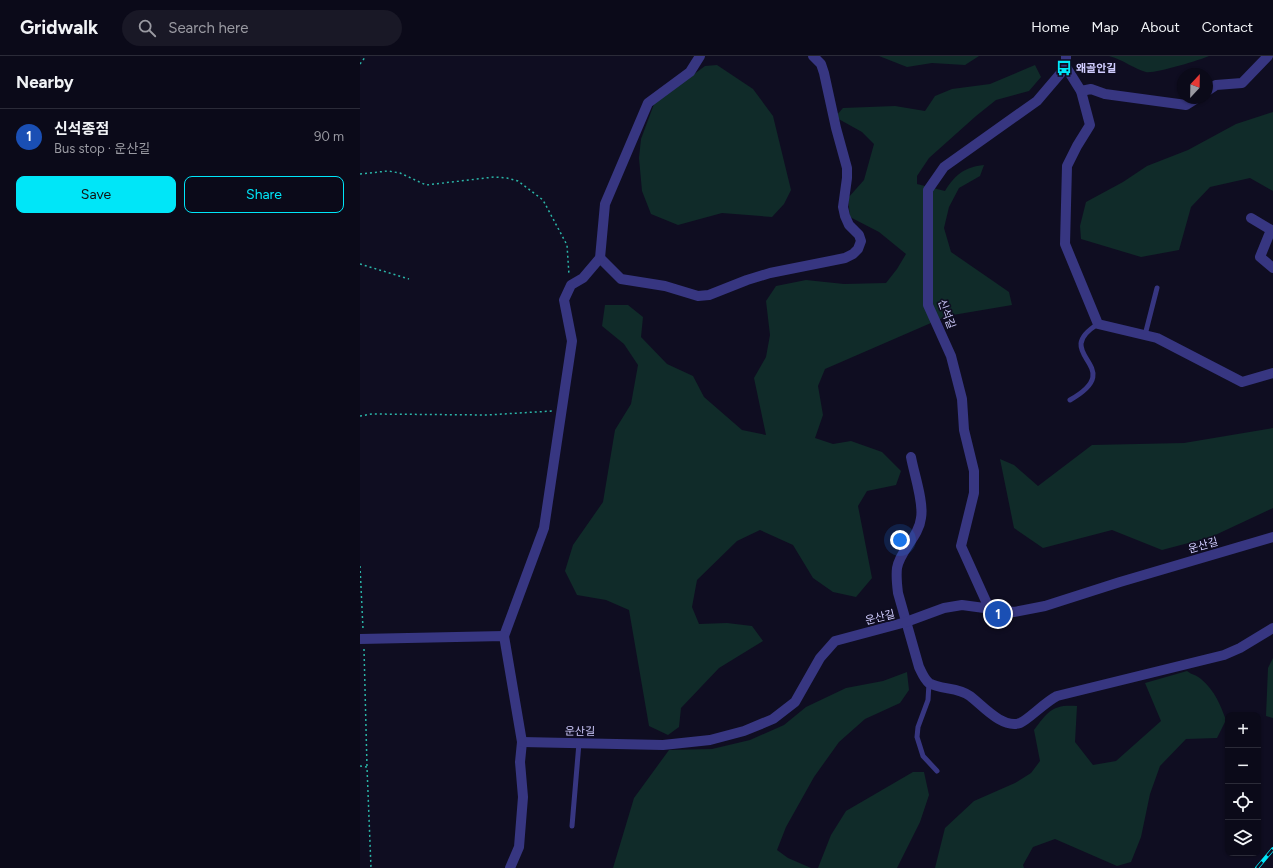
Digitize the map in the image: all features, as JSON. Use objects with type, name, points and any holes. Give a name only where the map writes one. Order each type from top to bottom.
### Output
[{"type":"street","points":[[510,868],[519,847],[523,797],[520,762],[522,742],[504,636],[544,528],[560,410],[572,341],[564,300],[571,285],[583,278],[600,258],[605,204],[648,104],[690,72],[700,56]]},
{"type":"street","points":[[600,258],[622,279],[665,286],[698,296],[708,295],[770,273],[834,260],[853,254],[858,249],[861,241],[859,235],[849,226],[844,207],[847,168],[836,128],[824,73],[821,64],[813,56]]},
{"type":"street","points":[[1066,56],[1066,67],[1081,91],[1090,125],[1067,166],[1065,244],[1098,324],[1157,338],[1242,382],[1273,373]]},
{"type":"street","points":[[1213,87],[1216,85],[1242,83],[1268,56]]},
{"type":"street","name":"신석길","points":[[989,608],[961,546],[974,493],[974,471],[964,430],[962,399],[951,356],[928,305],[928,190],[944,167],[1037,101],[1066,67]]},
{"type":"street","points":[[1081,91],[1091,89],[1106,94],[1177,104]]},
{"type":"street","points":[[1251,218],[1271,230],[1271,234],[1260,257],[1273,268]]},
{"type":"street","points":[[911,457],[921,506],[921,519],[916,532],[899,561],[897,569],[898,593],[919,667],[929,683],[963,693],[997,718],[1009,722],[1020,723],[1046,702],[1057,696],[1224,655],[1240,648],[1273,628]]},
{"type":"street","name":"운산길","points":[[522,742],[663,745],[710,740],[744,731],[773,719],[795,702],[820,658],[835,641],[906,622],[944,608],[962,604],[1014,612],[1045,606],[1120,582],[1273,537]]},
{"type":"street","points":[[362,638],[504,636]]},
{"type":"lane","points":[[1145,335],[1158,288]]},
{"type":"lane","points":[[1070,400],[1090,384],[1094,376],[1080,343],[1086,332],[1098,324]]},
{"type":"lane","points":[[929,683],[928,700],[920,718],[917,737],[923,756],[937,771]]},
{"type":"lane","points":[[572,826],[580,743]]},
{"type":"path","points":[[360,64],[366,56]]},
{"type":"path","points":[[360,174],[388,171],[400,173],[426,185],[494,177],[518,181],[543,200],[567,245],[571,285]]},
{"type":"path","points":[[360,264],[409,278]]},
{"type":"path","points":[[360,416],[372,414],[487,415],[560,410]]},
{"type":"path","points":[[360,566],[371,868]]},
{"type":"path","points":[[360,766],[367,767]]},
{"type":"green space","points":[[879,56],[979,56],[965,65],[932,63],[907,67]]},
{"type":"green space","points":[[1109,56],[1209,56],[1158,71],[1146,72],[1119,59]]},
{"type":"green space","points":[[717,65],[753,89],[773,116],[791,190],[784,204],[772,217],[722,213],[678,225],[651,214],[642,191],[639,158],[641,139],[654,104],[705,66]]},
{"type":"green space","points":[[1035,65],[1041,77],[1029,91],[996,100],[929,158],[917,176],[917,184],[945,191],[956,176],[971,168],[984,165],[980,176],[959,188],[949,207],[944,228],[951,252],[1009,292],[1012,305],[947,316],[825,369],[818,386],[823,415],[815,438],[833,444],[851,441],[882,452],[901,471],[896,485],[867,491],[858,506],[872,578],[856,597],[833,592],[813,578],[793,545],[760,530],[737,541],[697,580],[692,607],[699,624],[727,623],[752,626],[763,641],[719,668],[681,708],[679,727],[668,735],[649,726],[629,610],[606,600],[577,595],[565,571],[573,545],[603,502],[615,430],[631,404],[638,365],[624,344],[602,326],[605,305],[628,305],[643,317],[641,337],[667,364],[693,376],[704,397],[742,430],[766,435],[754,378],[766,357],[770,335],[766,301],[776,286],[806,280],[844,284],[886,283],[906,254],[879,232],[850,217],[848,198],[864,180],[874,144],[862,132],[835,117],[843,108],[895,106],[925,111],[935,96],[952,89],[990,84]]},
{"type":"green space","points":[[1273,112],[1273,191],[1250,178],[1210,187],[1191,207],[1179,250],[1141,257],[1081,239],[1080,226],[1086,202],[1123,182],[1147,166],[1188,150],[1236,124]]},
{"type":"green space","points":[[1273,428],[1273,508],[1211,537],[1162,550],[1112,530],[1043,548],[1014,528],[1000,459],[1014,465],[1038,486],[1092,445],[1184,443]]},
{"type":"green space","points":[[1273,658],[1273,718],[1266,716],[1268,668]]},
{"type":"green space","points":[[1187,671],[1199,678],[1210,688],[1219,703],[1225,718],[1225,722],[1217,738],[1186,739],[1160,766],[1150,794],[1141,837],[1131,862],[1117,866],[1055,839],[1033,847],[1023,865],[1024,868],[935,868],[945,828],[974,801],[1015,783],[1031,773],[1040,761],[1034,730],[1047,714],[1062,706],[1077,706],[1075,742],[1093,765],[1116,761],[1161,721],[1145,683]]},
{"type":"green space","points":[[907,672],[909,690],[900,703],[865,719],[839,742],[814,777],[786,827],[777,850],[788,858],[811,868],[613,868],[634,798],[669,750],[712,749],[750,740],[784,725],[806,707],[846,688],[883,681]]},
{"type":"green space","points":[[913,772],[924,772],[929,795],[920,822],[897,868],[818,868],[831,835],[846,811]]},
{"type":"railway","points":[[1257,868],[1273,849]]},
{"type":"place","name":"왜골안길","points":[[1064,68]]},
{"type":"place","name":"신석종점","points":[[998,614]]}]
